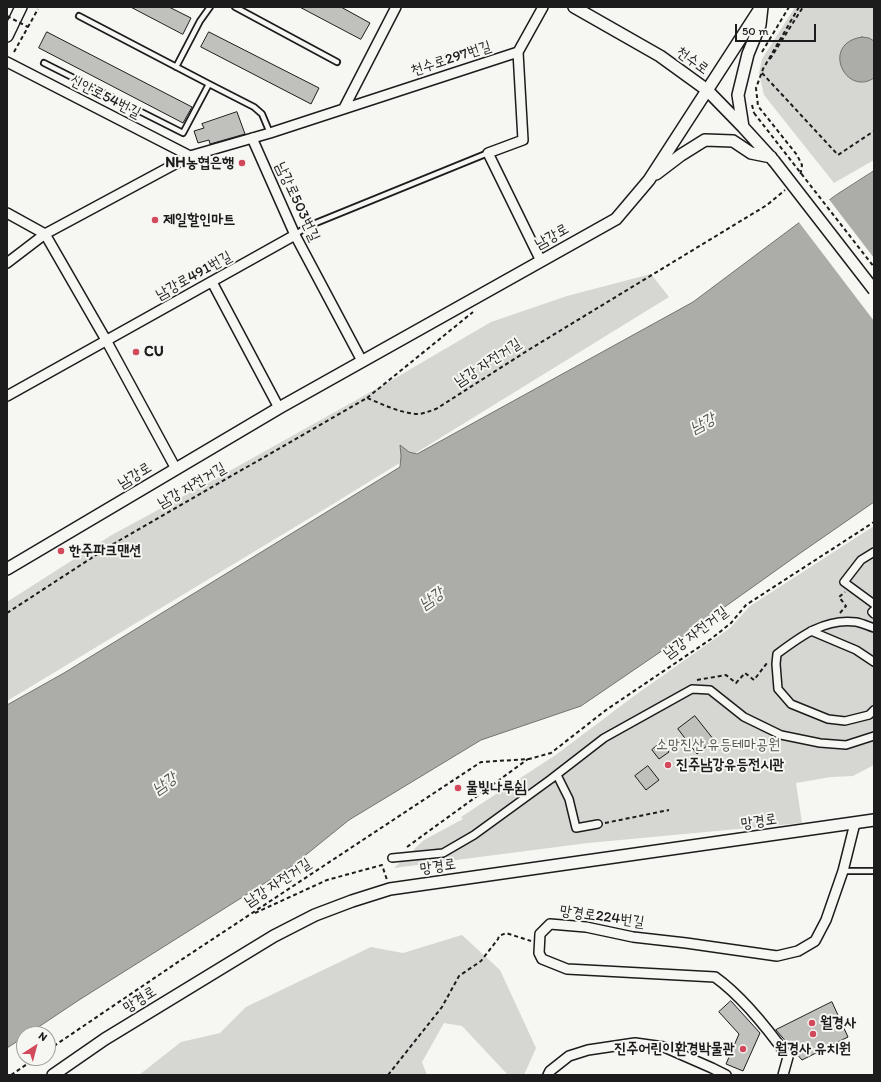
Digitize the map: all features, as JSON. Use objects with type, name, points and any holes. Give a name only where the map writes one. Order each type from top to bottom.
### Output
[{"type":"street","points":[[7,36],[21,7]]},
{"type":"street","points":[[7,263],[45,234],[190,156],[270,133],[344,108],[396,7]]},
{"type":"street","points":[[541,261],[488,153],[523,140],[518,52],[543,7]]},
{"type":"street","name":"천수로","points":[[574,7],[660,56],[707,90],[743,126],[772,159],[874,290]]},
{"type":"street","points":[[743,126],[738,95],[748,54],[760,25],[762,7]]},
{"type":"street","name":"남강로","points":[[7,570],[279,408],[616,219],[649,180],[762,7]]},
{"type":"street","name":"천수로297번길","points":[[344,108],[518,52]]},
{"type":"street","name":"신안로54번길","points":[[7,62],[190,156]]},
{"type":"street","name":"남강로503번길","points":[[252,138],[295,235],[362,361]]},
{"type":"street","points":[[649,180],[681,155],[704,140],[733,141],[751,153],[772,159]]},
{"type":"street","points":[[7,213],[45,234],[106,340],[176,469]]},
{"type":"street","name":"남강로491번길","points":[[7,396],[295,235]]},
{"type":"street","points":[[212,282],[279,408]]},
{"type":"street","points":[[874,552],[861,560],[844,582],[874,604]]},
{"type":"street","points":[[874,610],[872,612],[874,614]]},
{"type":"street","points":[[874,628],[857,622],[832,622],[810,632],[777,654],[776,664],[778,689],[791,704],[828,719],[845,721],[869,714],[874,710]]},
{"type":"street","points":[[810,632],[856,650],[874,662]]},
{"type":"street","points":[[392,858],[443,853],[474,835],[557,775],[604,738],[692,689],[710,690],[744,717],[781,735],[820,743],[846,744],[874,736]]},
{"type":"street","points":[[557,775],[569,799],[576,828],[598,824]]},
{"type":"street","name":"망경로","points":[[53,1075],[112,1034],[274,936],[315,915],[390,889],[874,820]]},
{"type":"street","name":"망경로224번길","points":[[540,943],[540,934],[550,924],[586,926],[633,936],[777,956],[798,951],[815,941],[826,920],[843,871],[855,823]]},
{"type":"street","points":[[540,943],[539,953],[542,959],[567,969],[715,977],[730,988],[775,1038],[788,1058],[783,1075]]},
{"type":"street","points":[[548,1075],[550,1070],[569,1056],[588,1050],[635,1043],[664,1047],[726,1075]]},
{"type":"lane","points":[[176,66],[200,21],[210,7]]},
{"type":"lane","points":[[235,7],[337,62]]},
{"type":"lane","points":[[79,16],[254,107],[262,114],[270,133]]},
{"type":"lane","points":[[44,63],[183,133],[209,84]]},
{"type":"lane","points":[[295,235],[306,227],[488,153]]},
{"type":"lane","points":[[843,871],[874,871]]},
{"type":"path","points":[[762,52],[789,7]]},
{"type":"path","points":[[799,7],[761,73],[756,88],[758,106],[797,155],[802,165],[800,178]]},
{"type":"path","points":[[761,73],[802,7]]},
{"type":"path","points":[[14,52],[38,9]]},
{"type":"path","points":[[7,16],[28,27]]},
{"type":"path","points":[[761,73],[838,155],[874,131]]},
{"type":"path","points":[[751,101],[754,113],[874,267]]},
{"type":"path","name":"남강 자전거길","points":[[7,613],[113,544],[367,398],[416,414],[425,413],[436,409],[530,349],[767,205],[789,187]]},
{"type":"path","points":[[367,398],[478,309]]},
{"type":"path","name":"남강 자전거길","points":[[56,1045],[481,762],[529,759],[551,753],[606,710],[711,639],[731,623],[746,605],[874,522]]},
{"type":"path","points":[[837,615],[846,606],[839,597],[848,590]]},
{"type":"path","points":[[699,689],[696,680],[726,675],[736,683],[745,673],[754,680],[769,660]]},
{"type":"path","name":"남강 자전거길","points":[[248,916],[327,880],[382,865],[529,759]]},
{"type":"path","points":[[598,824],[669,810]]},
{"type":"path","points":[[382,865],[390,889]]},
{"type":"path","points":[[388,1075],[442,1007],[459,976],[481,961],[499,936],[506,933],[540,943]]},
{"type":"path","points":[[11,1075],[24,1066]]},
{"type":"green space","points":[[795,7],[874,7],[874,160],[834,183],[764,95],[759,73],[762,59]]},
{"type":"green space","points":[[651,274],[669,297],[333,504],[7,701],[7,602],[110,536],[392,380],[491,322],[567,296]]},
{"type":"green space","name":"소망진산 유등테마공원","points":[[874,526],[874,765],[853,776],[831,777],[796,783],[802,823],[588,843],[394,868],[424,840],[463,819],[461,817],[557,754],[634,696],[730,628],[750,606]]},
{"type":"green space","points":[[462,935],[500,970],[536,1048],[524,1075],[508,1075],[462,1026],[444,1023],[422,1062],[427,1075],[139,1075],[181,1042],[220,1033],[246,1007],[371,947],[403,953]]},
{"type":"water","points":[[862,37],[869,38],[874,41],[874,78],[863,82],[854,80],[846,75],[841,67],[840,58],[842,49],[849,41]]},
{"type":"water","name":"남강","points":[[874,171],[874,502],[691,631],[581,706],[481,740],[349,820],[292,866],[40,1026],[16,1026],[16,1042],[7,1048],[7,705],[64,673],[400,467],[400,445],[409,452],[417,454],[693,302],[836,195]]},
{"type":"pier","points":[[828,198],[874,258],[874,321],[798,221]]},
{"type":"building","points":[[131,7],[169,7],[191,18],[183,34]]},
{"type":"building","points":[[300,7],[341,7],[370,23],[361,39]]},
{"type":"building","points":[[47,32],[192,107],[183,123],[39,48]]},
{"type":"building","points":[[209,32],[319,88],[311,104],[201,47]]},
{"type":"building","points":[[237,112],[245,134],[210,144],[209,140],[198,143],[194,131],[204,128],[202,124]]},
{"type":"building","points":[[695,716],[714,740],[697,754],[678,729]]},
{"type":"building","points":[[661,742],[669,752],[659,759],[652,750]]},
{"type":"building","points":[[648,766],[659,780],[646,790],[635,776]]},
{"type":"building","name":"진주어린이환경박물관","points":[[731,1001],[760,1033],[743,1071],[726,1064],[739,1034],[719,1012]]},
{"type":"building","name":"월경사 유치원","points":[[832,1002],[848,1037],[802,1060],[776,1030]]},
{"type":"place","name":"NH농협은행","points":[[242,163]]},
{"type":"place","name":"제일할인마트","points":[[155,220]]},
{"type":"place","name":"CU","points":[[136,352]]},
{"type":"place","name":"한주파크맨션","points":[[61,551]]},
{"type":"place","name":"진주남강유등전시관","points":[[668,765]]},
{"type":"place","name":"물빛나루쉼","points":[[458,788]]},
{"type":"place","name":"월경사","points":[[812,1023]]},
{"type":"place","name":"월경사 유치원","points":[[813,1034]]},
{"type":"place","name":"진주어린이환경박물관","points":[[743,1049]]}]
